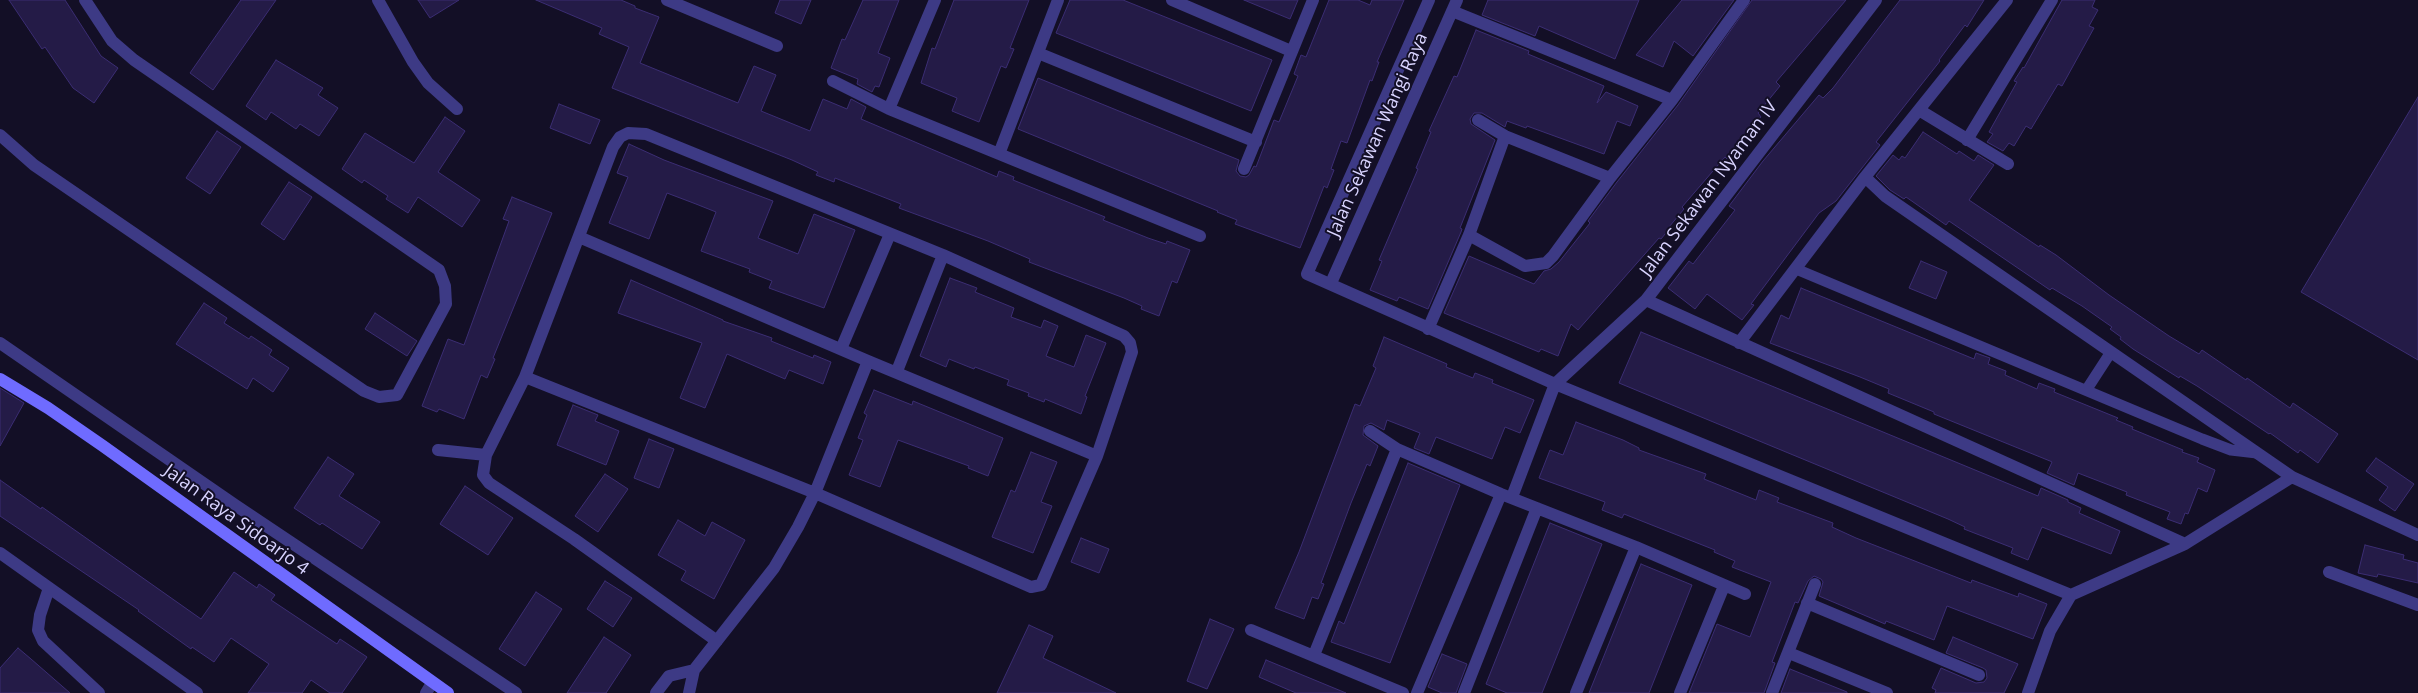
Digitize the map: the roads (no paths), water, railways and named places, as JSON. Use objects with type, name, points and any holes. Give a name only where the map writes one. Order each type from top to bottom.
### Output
[{"type":"street","points":[[0,135],[34,165],[364,391],[379,397],[397,395],[446,304],[445,286],[439,270],[134,60],[112,41],[85,0]]},
{"type":"street","points":[[378,0],[413,62],[428,83],[457,109]]},
{"type":"street","points":[[667,0],[777,46]]},
{"type":"street","points":[[889,109],[936,0]]},
{"type":"street","points":[[999,154],[1058,0]]},
{"type":"street","points":[[1172,0],[1291,51]]},
{"type":"street","points":[[1244,170],[1313,0]]},
{"type":"street","name":"Jalan Sekawan Wangi Raya","points":[[1429,0],[1307,274],[1331,284],[1454,5]]},
{"type":"street","points":[[1469,235],[1525,266],[1546,263],[1672,100],[1744,0]]},
{"type":"street","name":"Jalan Sekawan Nyaman IV","points":[[1554,384],[1646,300],[1876,0]]},
{"type":"street","points":[[1739,343],[1865,178],[2007,0]]},
{"type":"street","points":[[1967,140],[2052,0]]},
{"type":"street","points":[[1454,5],[1672,100]]},
{"type":"street","points":[[1038,53],[1256,142]]},
{"type":"street","points":[[833,81],[889,109],[1200,236]]},
{"type":"street","points":[[1919,110],[2008,164]]},
{"type":"street","points":[[1478,120],[1506,136],[1610,178]]},
{"type":"street","points":[[525,377],[815,494],[1031,587],[1041,585],[1097,456],[1132,352],[1130,343],[1124,336],[943,255],[646,134],[628,133],[620,137],[613,147],[525,377],[486,455],[483,475],[489,483],[574,539],[717,642]]},
{"type":"street","points":[[1428,330],[1469,235],[1506,136]]},
{"type":"street","points":[[1865,178],[1885,196],[2292,477],[2418,535]]},
{"type":"street","points":[[841,349],[890,234]]},
{"type":"street","points":[[579,237],[868,361],[897,371],[1097,456]]},
{"type":"street","points":[[897,371],[943,255]]},
{"type":"street","points":[[1331,284],[1428,330],[1554,384],[2071,594]]},
{"type":"street","points":[[1646,300],[2185,544]]},
{"type":"street","points":[[0,344],[227,500],[516,693]]},
{"type":"street","points":[[689,693],[694,670],[774,568],[815,494],[868,361]]},
{"type":"street","name":"Jalan Raya Sidoarjo 4","points":[[0,379],[48,408],[103,446],[429,688],[448,693]]},
{"type":"street","points":[[1417,693],[1506,496],[1554,384]]},
{"type":"street","points":[[1370,431],[1397,449],[1745,594]]},
{"type":"street","points":[[1314,655],[1397,449]]},
{"type":"street","points":[[438,450],[486,455]]},
{"type":"street","points":[[2028,693],[2050,631],[2071,594],[2185,544],[2292,477]]},
{"type":"street","points":[[1464,693],[1537,508]]},
{"type":"street","points":[[1576,693],[1636,547]]},
{"type":"street","points":[[0,553],[197,693]]},
{"type":"street","points":[[2330,572],[2418,605]]},
{"type":"street","points":[[1772,693],[1815,584]]},
{"type":"street","points":[[1680,693],[1724,586]]},
{"type":"street","points":[[49,588],[40,615],[38,630],[43,641],[99,693]]},
{"type":"street","points":[[1806,603],[1979,675]]},
{"type":"street","points":[[1251,630],[1403,693]]},
{"type":"street","points":[[1789,653],[1887,693]]},
{"type":"street","points":[[656,693],[669,676],[694,670]]},
{"type":"lane","points":[[1796,269],[2087,389],[2202,439],[2231,450],[2259,453]]},
{"type":"lane","points":[[2087,389],[2111,352]]}]
